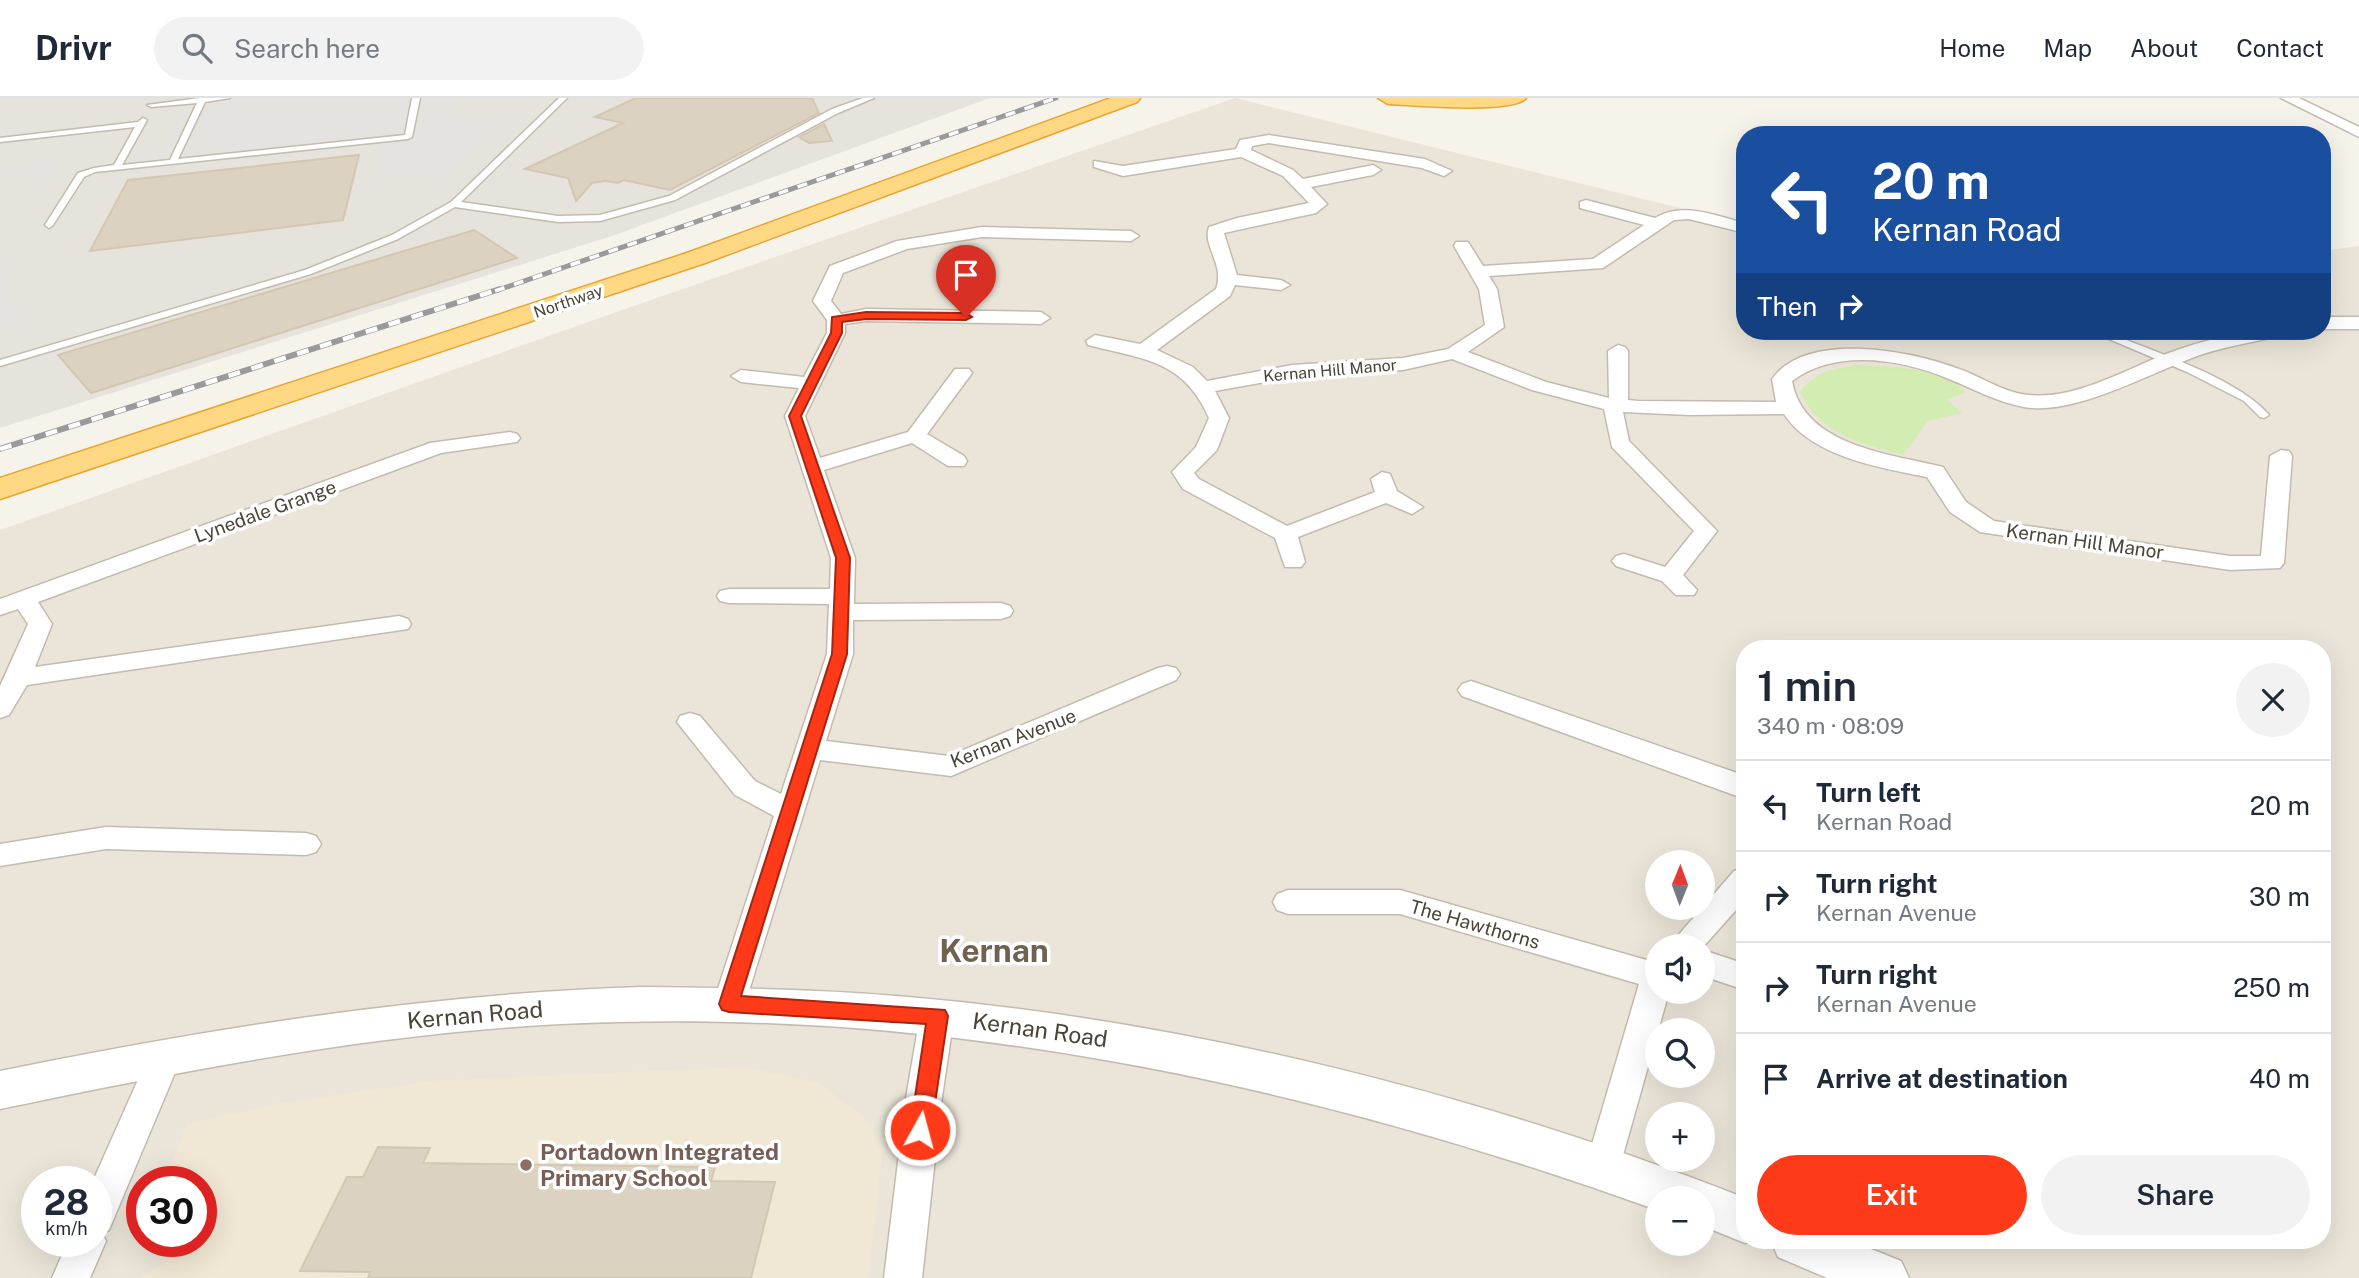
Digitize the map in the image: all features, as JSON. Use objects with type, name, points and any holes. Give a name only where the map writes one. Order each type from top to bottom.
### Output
[{"type":"highway","name":"Northway","points":[[0,489],[696,258],[1130,98]]},
{"type":"highway","points":[[1388,98],[1469,102],[1516,98]]},
{"type":"street","points":[[2288,98],[2359,133]]},
{"type":"street","points":[[1243,152],[1245,143],[1269,138],[1425,164],[1444,171]]},
{"type":"street","points":[[1099,164],[1123,172],[1243,152],[1288,173],[1319,204],[1310,209],[1237,223],[1215,231],[1217,247],[1230,266],[1230,279],[1224,292],[1146,349]]},
{"type":"street","points":[[1427,179],[1461,163]]},
{"type":"street","points":[[1301,184],[1373,170]]},
{"type":"street","points":[[1586,205],[1658,224]]},
{"type":"street","points":[[1478,272],[1597,264],[1670,216],[1689,215],[1736,226]]},
{"type":"street","points":[[729,1004],[839,654],[843,558],[795,416],[836,333],[836,320],[822,301],[835,270],[903,245],[982,232],[1131,236]]},
{"type":"street","name":"Kernan Hill Manor","points":[[1205,387],[1292,370],[1403,364],[1454,353],[1496,327],[1488,289],[1462,246]]},
{"type":"street","points":[[1230,279],[1287,285]]},
{"type":"street","points":[[836,320],[866,315],[1041,318]]},
{"type":"street","points":[[2331,323],[2359,323]]},
{"type":"street","points":[[1454,353],[1555,391],[1617,404],[1788,408],[1781,394],[1782,380],[1795,367],[1816,359],[1879,357],[1920,363],[1951,372],[2007,397],[2037,402],[2072,394],[2229,340]]},
{"type":"street","points":[[1095,341],[1146,349],[1195,377],[1205,387],[1219,418],[1206,450],[1183,472],[1191,484],[1286,534],[1293,562]]},
{"type":"street","points":[[1618,351],[1617,404],[1613,412],[1619,443],[1706,531],[1677,583],[1624,561]]},
{"type":"street","points":[[812,467],[915,436],[962,373]]},
{"type":"street","points":[[741,376],[812,384]]},
{"type":"street","name":"Kernan Hill Manor","points":[[1788,408],[1803,425],[1840,446],[1887,462],[1935,472],[1958,507],[1988,527],[2230,563],[2272,563],[2281,456]]},
{"type":"street","points":[[915,436],[956,461]]},
{"type":"street","name":"Lynedale Grange","points":[[12,603],[437,447],[510,438]]},
{"type":"street","points":[[1286,534],[1385,487],[1412,507]]},
{"type":"street","points":[[729,596],[1001,611]]},
{"type":"street","name":"Lynedale Grange","points":[[0,709],[18,678],[40,624],[12,603]]},
{"type":"street","points":[[18,678],[398,624]]},
{"type":"street","name":"Kernan Avenue","points":[[810,749],[951,766],[1167,674]]},
{"type":"street","points":[[1471,690],[1736,784]]},
{"type":"street","points":[[690,722],[746,788],[790,811]]},
{"type":"street","points":[[0,855],[106,838],[306,844]]},
{"type":"street","points":[[1696,934],[1736,889]]},
{"type":"street","name":"The Hawthorns","points":[[1289,902],[1400,902],[1645,973]]},
{"type":"street","points":[[1715,967],[1736,974]]},
{"type":"street","name":"Kernan Road","points":[[0,1090],[165,1056],[408,1020],[560,1007],[729,1004],[937,1016],[1082,1035],[1261,1068],[1443,1115],[1652,1186]]},
{"type":"street","name":"The Hawthorns","points":[[1602,1168],[1649,1004]]},
{"type":"street","points":[[903,1278],[923,1104],[937,1016]]},
{"type":"street","points":[[112,1180],[165,1056]]},
{"type":"street","points":[[1715,1209],[1736,1217]]},
{"type":"street","points":[[1814,1249],[1884,1278]]},
{"type":"street","points":[[71,1278],[80,1257]]},
{"type":"lane","points":[[117,167],[153,102],[226,98]]},
{"type":"lane","points":[[49,225],[81,176],[117,167],[408,137],[416,98]]},
{"type":"lane","points":[[0,363],[308,272],[395,237],[454,204],[563,98]]},
{"type":"lane","points":[[454,204],[558,219],[600,218],[672,198],[835,111],[870,98]]},
{"type":"lane","points":[[173,162],[202,100]]},
{"type":"lane","points":[[0,140],[141,124]]},
{"type":"lane","points":[[2116,340],[2191,370],[2248,399],[2264,415]]},
{"type":"shaded area","points":[[0,98],[990,98],[612,236],[0,428]]},
{"type":"shaded area","points":[[191,98],[457,98],[450,120],[518,112],[447,176],[380,183],[380,144],[150,168]]},
{"type":"shaded area","points":[[1235,98],[1736,222],[1736,340],[2331,340],[2331,250],[2359,246],[2359,1278],[0,1278],[0,530],[625,309]]},
{"type":"shaded area","points":[[63,158],[52,176],[0,182],[0,165]]},
{"type":"shaded area","points":[[17,268],[5,285],[25,325],[0,332],[0,269]]},
{"type":"shaded area","name":"Portadown Integrated Primary School","points":[[745,1067],[818,1083],[862,1116],[883,1149],[868,1278],[140,1278],[174,1257],[217,1257],[217,1166],[172,1166],[187,1124],[276,1104],[430,1081]]},
{"type":"green space","points":[[1857,365],[1915,370],[1944,377],[1966,392],[1947,400],[1962,413],[1928,421],[1903,455],[1843,436],[1830,428],[1808,407],[1800,392],[1818,376]]},
{"type":"building","points":[[636,98],[812,98],[819,113],[670,190],[624,180],[618,183],[605,181],[592,183],[576,201],[568,178],[525,169],[623,123],[595,117]]},
{"type":"building","points":[[824,124],[832,141],[809,143],[799,137]]},
{"type":"building","points":[[359,155],[343,220],[90,251],[128,180]]},
{"type":"building","points":[[474,230],[517,258],[91,393],[58,355]]},
{"type":"building","points":[[378,1147],[430,1148],[423,1163],[715,1167],[711,1181],[775,1182],[751,1278],[368,1278],[370,1272],[300,1271],[347,1177],[363,1177]]},
{"type":"railway","points":[[495,291],[1056,98]]},
{"type":"railway","points":[[0,449],[500,289]]},
{"type":"place","name":"Portadown Integrated Primary School","points":[[526,1165]]},
{"type":"district","name":"Kernan","points":[[994,951]]},
{"type":"route","points":[[920,1130],[937,1016],[729,1004],[839,654],[843,558],[795,416],[836,333],[836,320],[866,315],[966,317]]}]
